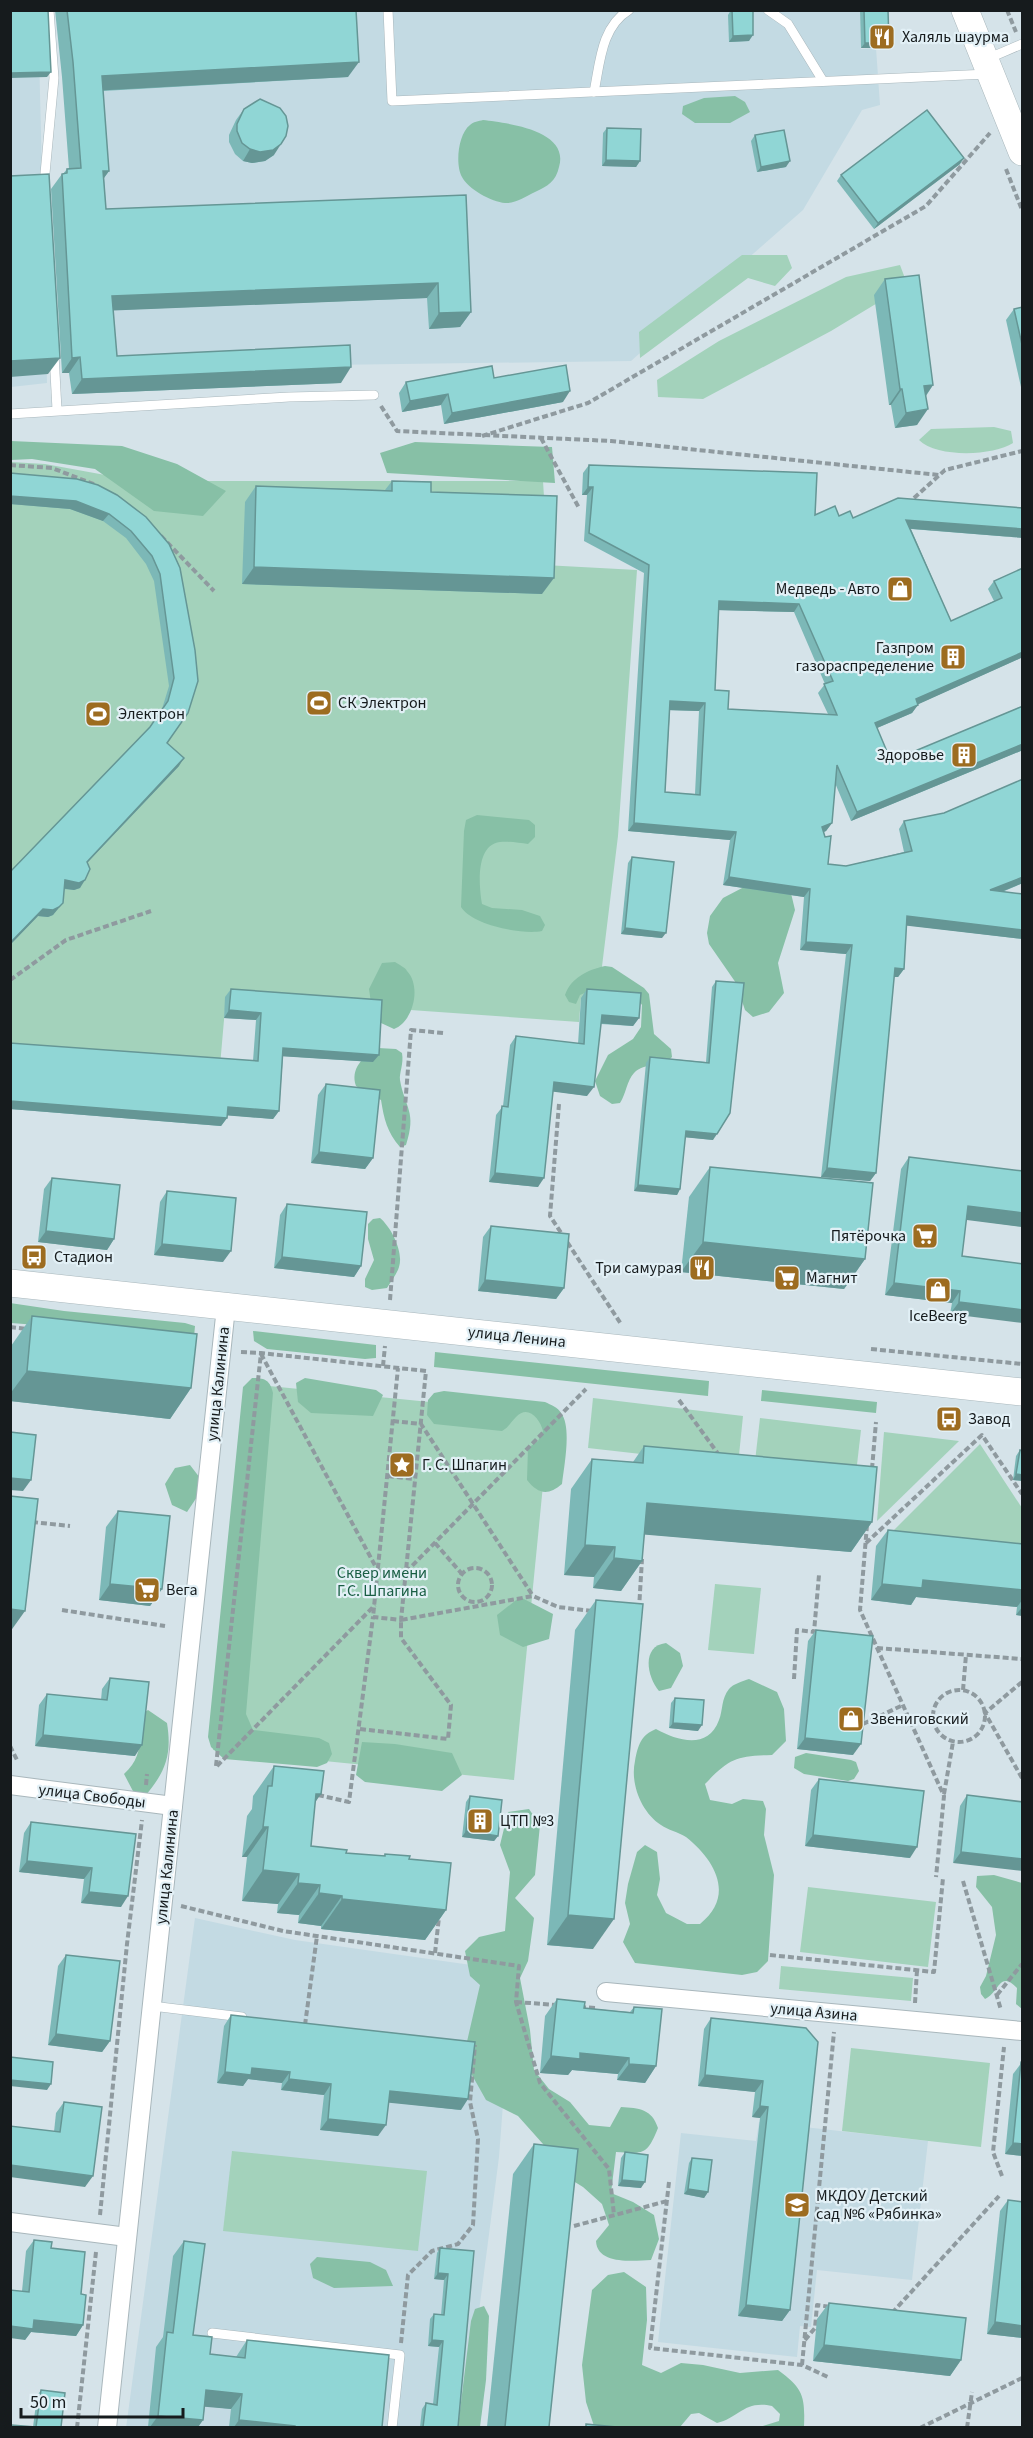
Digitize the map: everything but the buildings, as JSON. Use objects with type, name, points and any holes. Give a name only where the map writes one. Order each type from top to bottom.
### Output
[{"type":"street","points":[[965,10],[1023,152]]},
{"type":"street","name":"улица Ленина","points":[[10,1283],[1023,1392]]},
{"type":"street","name":"улица Калинина","points":[[107,2427],[226,1307]]},
{"type":"street","name":"улица Свободы","points":[[10,1785],[173,1806]]},
{"type":"street","name":"улица Азина","points":[[606,1992],[1014,2030]]},
{"type":"street","points":[[10,2222],[127,2236]]},
{"type":"lane","points":[[45,193],[54,78],[49,10]]},
{"type":"lane","points":[[388,10],[392,101],[823,81],[988,67],[1023,45]]},
{"type":"lane","points":[[594,92],[606,35],[619,16],[629,10]]},
{"type":"lane","points":[[768,10],[788,24],[823,81]]},
{"type":"lane","points":[[53,342],[57,410]]},
{"type":"lane","points":[[10,414],[289,397],[374,395]]},
{"type":"lane","points":[[152,2006],[249,2018]]},
{"type":"lane","points":[[212,2333],[400,2355],[392,2427]]},
{"type":"path","points":[[482,436],[588,403],[926,206],[991,132]]},
{"type":"path","points":[[374,395],[397,432],[611,441],[939,476]]},
{"type":"path","points":[[541,438],[579,508]]},
{"type":"path","points":[[914,498],[945,470],[1023,451]]},
{"type":"path","points":[[10,465],[52,468],[98,485]]},
{"type":"path","points":[[153,530],[171,544],[214,591]]},
{"type":"path","points":[[10,980],[66,940],[151,912]]},
{"type":"path","points":[[390,1302],[411,1030],[443,1033]]},
{"type":"path","points":[[559,1104],[550,1216],[622,1325]]},
{"type":"path","points":[[10,1327],[34,1330]]},
{"type":"path","points":[[222,1350],[426,1371],[401,1638],[452,1705],[448,1739],[360,1728]]},
{"type":"path","points":[[261,1353],[378,1570]]},
{"type":"path","points":[[261,1353],[216,1766],[375,1605]]},
{"type":"path","points":[[318,1795],[349,1802],[375,1605],[398,1368]]},
{"type":"path","points":[[406,1573],[586,1389]]},
{"type":"path","points":[[679,1400],[721,1458]]},
{"type":"path","points":[[393,1421],[421,1424]]},
{"type":"path","points":[[871,1478],[876,1422]]},
{"type":"path","points":[[421,1424],[532,1596]]},
{"type":"path","points":[[865,1544],[982,1435],[1023,1494]]},
{"type":"path","points":[[388,1476],[415,1479]]},
{"type":"path","points":[[22,1521],[70,1526]]},
{"type":"path","points":[[867,1522],[860,1610],[944,1796]]},
{"type":"path","points":[[435,1543],[462,1574]]},
{"type":"path","points":[[638,1616],[642,1559]]},
{"type":"path","points":[[476,1568],[490,1575],[493,1585],[489,1596],[481,1603],[469,1601],[461,1595],[458,1584],[462,1574],[476,1568]]},
{"type":"path","points":[[378,1570],[406,1573]]},
{"type":"path","points":[[794,1679],[797,1630],[814,1632],[819,1575]]},
{"type":"path","points":[[373,1617],[401,1620],[481,1603],[532,1596],[558,1607],[603,1612]]},
{"type":"path","points":[[62,1610],[165,1626]]},
{"type":"path","points":[[877,1648],[1023,1659]]},
{"type":"path","points":[[963,1690],[966,1655]]},
{"type":"path","points":[[1023,1682],[985,1713],[984,1725],[976,1736],[965,1742],[953,1742],[942,1737],[935,1727],[933,1716],[936,1704],[942,1696],[952,1691],[963,1690],[973,1694],[981,1701],[985,1713],[1023,1778]]},
{"type":"path","points":[[863,1724],[903,1705]]},
{"type":"path","points":[[936,1877],[944,1796],[953,1742]]},
{"type":"path","points":[[10,1746],[17,1760]]},
{"type":"path","points":[[77,2427],[147,1774]]},
{"type":"path","points":[[770,1955],[934,1972],[943,1878]]},
{"type":"path","points":[[963,1881],[997,1995],[1014,2030],[993,2152],[1002,2176]]},
{"type":"path","points":[[163,1902],[283,1931],[519,1966],[516,2002],[540,2083],[609,2169],[614,2215]]},
{"type":"path","points":[[435,1953],[440,1908]]},
{"type":"path","points":[[305,2025],[317,1936]]},
{"type":"path","points":[[997,1995],[1023,1964]]},
{"type":"path","points":[[802,2365],[836,2014]]},
{"type":"path","points":[[400,2355],[408,2275],[432,2251],[458,2244],[473,2225],[478,2139],[470,2102],[475,2045]]},
{"type":"path","points":[[669,2182],[650,2348],[802,2365],[828,2377]]},
{"type":"path","points":[[881,2312],[892,2313],[999,2196]]},
{"type":"path","points":[[574,2226],[667,2201]]},
{"type":"path","points":[[804,2342],[814,2328],[817,2305],[838,2308]]},
{"type":"path","points":[[920,2427],[1023,2379]]},
{"type":"path","points":[[967,2427],[972,2392]]},
{"type":"shaded area","points":[[10,11],[38,11],[47,383],[11,387]]},
{"type":"shaded area","points":[[85,11],[860,11],[861,49],[876,48],[880,105],[862,110],[803,210],[631,361],[109,368]]},
{"type":"shaded area","points":[[195,1918],[295,1940],[513,1971],[499,2157],[464,2427],[126,2428]]},
{"type":"shaded area","name":"МКДОУ Детский сад №6 «Рябинка»","points":[[759,2122],[928,2141],[912,2280],[817,2270],[811,2327],[800,2326],[797,2357],[658,2342],[681,2133],[756,2141]]},
{"type":"green space","points":[[735,96],[745,102],[750,112],[730,123],[695,123],[682,114],[683,106],[704,98]]},
{"type":"green space","points":[[483,120],[520,126],[546,137],[555,144],[560,154],[558,172],[554,179],[540,190],[509,203],[487,197],[469,186],[460,172],[458,158],[460,142],[470,125]]},
{"type":"green space","points":[[742,255],[787,255],[792,268],[775,286],[748,278],[640,358],[639,332]]},
{"type":"green space","points":[[900,265],[912,297],[879,302],[831,331],[703,399],[658,397],[657,380],[719,341],[846,277]]},
{"type":"green space","points":[[994,427],[1011,431],[1013,443],[992,451],[965,453],[938,450],[919,440],[931,429]]},
{"type":"green space","points":[[11,441],[122,446],[177,464],[226,491],[203,516],[154,511],[95,469],[32,459],[11,460]]},
{"type":"green space","points":[[415,442],[552,447],[555,483],[387,473],[380,453]]},
{"type":"green space","name":"СК Электрон","points":[[11,462],[45,464],[138,481],[543,481],[544,565],[637,570],[618,836],[598,999],[581,998],[579,1022],[226,997],[220,1066],[11,1051]]},
{"type":"green space","points":[[477,815],[529,820],[535,825],[535,837],[528,844],[500,842],[492,845],[486,851],[480,868],[480,888],[482,904],[492,908],[522,910],[540,916],[545,925],[542,931],[510,930],[486,924],[475,919],[461,907],[464,831],[466,820]]},
{"type":"green space","points":[[744,887],[790,889],[795,910],[778,963],[784,993],[769,1012],[753,1017],[745,1010],[736,983],[709,944],[707,933],[710,916],[723,898]]},
{"type":"green space","points":[[395,962],[405,968],[412,978],[414,995],[406,1019],[394,1029],[381,1023],[371,1003],[369,989],[382,963]]},
{"type":"green space","points":[[605,966],[612,967],[644,988],[649,994],[654,1034],[671,1049],[672,1057],[634,1073],[620,1103],[612,1104],[600,1096],[595,1081],[608,1055],[633,1039],[641,1027],[642,1005],[638,999],[587,992],[580,995],[576,1004],[569,1002],[565,995],[576,979]]},
{"type":"green space","points":[[378,1048],[396,1049],[402,1053],[400,1080],[409,1111],[410,1125],[406,1145],[400,1147],[387,1125],[381,1100],[356,1086],[356,1069],[367,1055]]},
{"type":"green space","points":[[380,1218],[395,1240],[400,1261],[397,1272],[387,1288],[372,1290],[365,1287],[365,1279],[374,1260],[368,1239],[368,1224],[373,1219]]},
{"type":"green space","points":[[10,1303],[64,1311],[185,1323],[195,1326],[194,1337],[11,1323]]},
{"type":"green space","points":[[253,1331],[376,1345],[376,1358],[365,1359],[267,1349],[254,1341]]},
{"type":"green space","points":[[435,1352],[709,1381],[708,1396],[434,1367]]},
{"type":"green space","points":[[252,1378],[266,1381],[273,1393],[246,1714],[253,1730],[319,1738],[329,1743],[332,1754],[327,1763],[317,1767],[224,1759],[211,1747],[208,1737],[243,1387]]},
{"type":"green space","points":[[305,1378],[376,1390],[383,1395],[373,1416],[311,1413],[298,1402],[296,1383]]},
{"type":"green space","name":"Сквер имени Г.С. Шпагина","points":[[249,1384],[550,1414],[514,1780],[213,1750]]},
{"type":"green space","points":[[762,1390],[877,1402],[876,1413],[761,1401]]},
{"type":"green space","points":[[444,1391],[545,1402],[560,1411],[567,1437],[562,1484],[548,1492],[543,1492],[527,1480],[528,1448],[538,1441],[543,1431],[533,1415],[520,1413],[502,1431],[434,1424],[427,1415],[428,1400],[434,1393]]},
{"type":"green space","points":[[593,1398],[743,1416],[738,1465],[588,1448]]},
{"type":"green space","points":[[760,1418],[861,1430],[855,1482],[754,1470]]},
{"type":"green space","points":[[884,1432],[959,1441],[877,1521]]},
{"type":"green space","points":[[980,1444],[1022,1508],[1022,1555],[885,1539]]},
{"type":"green space","points":[[190,1465],[200,1478],[199,1494],[187,1512],[172,1505],[165,1484],[175,1468]]},
{"type":"green space","points":[[715,1584],[761,1588],[754,1654],[708,1650]]},
{"type":"green space","points":[[520,1597],[553,1614],[549,1639],[523,1647],[500,1635],[497,1615]]},
{"type":"green space","points":[[666,1643],[680,1653],[683,1666],[671,1688],[659,1691],[649,1670],[650,1656],[658,1645]]},
{"type":"green space","points":[[749,1679],[777,1692],[784,1709],[786,1741],[772,1755],[750,1756],[734,1760],[705,1784],[710,1800],[732,1804],[743,1799],[763,1801],[766,1809],[764,1835],[774,1875],[768,1961],[757,1972],[742,1975],[635,1963],[623,1942],[630,1924],[625,1903],[637,1852],[645,1845],[657,1852],[660,1879],[657,1895],[666,1913],[687,1924],[700,1924],[711,1913],[717,1902],[719,1890],[713,1868],[697,1846],[686,1837],[661,1825],[643,1805],[634,1778],[639,1745],[647,1734],[656,1729],[683,1739],[692,1740],[708,1736],[719,1720],[729,1689]]},
{"type":"green space","points":[[148,1710],[167,1723],[169,1744],[163,1770],[146,1795],[134,1793],[124,1774],[134,1761],[139,1748],[139,1716]]},
{"type":"green space","points":[[362,1742],[395,1744],[452,1753],[462,1775],[442,1791],[365,1782],[356,1775]]},
{"type":"green space","points":[[806,1753],[851,1760],[856,1762],[859,1771],[854,1779],[848,1781],[804,1774],[794,1768],[795,1757]]},
{"type":"green space","points":[[529,1809],[540,1825],[535,1875],[515,1898],[534,1918],[528,1961],[520,1978],[530,2030],[534,2070],[549,2089],[570,2102],[589,2125],[610,2127],[621,2107],[644,2111],[652,2117],[658,2128],[647,2148],[633,2153],[616,2152],[611,2193],[633,2202],[654,2215],[659,2239],[651,2260],[618,2260],[609,2258],[598,2249],[596,2241],[609,2225],[602,2204],[583,2187],[552,2168],[543,2144],[518,2116],[486,2100],[463,2059],[480,1985],[470,1976],[465,1951],[479,1937],[505,1931],[510,1872],[500,1845],[508,1812]]},
{"type":"green space","points":[[994,1875],[1022,1883],[1022,2009],[1016,2004],[1017,1988],[1007,1981],[1000,1984],[985,1999],[981,1994],[980,1987],[986,1976],[996,1935],[992,1907],[976,1887],[977,1876]]},
{"type":"green space","points":[[808,1887],[936,1902],[928,1967],[800,1952]]},
{"type":"green space","points":[[781,1966],[913,1978],[911,2001],[779,1989]]},
{"type":"green space","points":[[851,2048],[990,2063],[981,2147],[842,2131]]},
{"type":"green space","points":[[232,2151],[427,2171],[418,2251],[223,2231]]},
{"type":"green space","points":[[317,2257],[370,2262],[386,2270],[393,2286],[334,2288],[313,2278],[310,2264]]},
{"type":"green space","points":[[624,2272],[646,2287],[647,2320],[642,2365],[661,2373],[681,2363],[740,2373],[778,2370],[798,2388],[801,2394],[804,2427],[760,2427],[779,2421],[780,2414],[772,2406],[762,2405],[748,2407],[725,2421],[717,2423],[699,2413],[691,2414],[680,2427],[594,2426],[586,2402],[582,2365],[592,2290],[608,2275]]},
{"type":"green space","points":[[484,2306],[489,2316],[486,2380],[480,2427],[458,2427],[471,2321],[475,2309]]},
{"type":"place","name":"Халяль шаурма","points":[[882,37]]},
{"type":"place","name":"Медведь - Авто","points":[[900,589]]},
{"type":"place","name":"Газпром газораспределение","points":[[953,657]]},
{"type":"place","name":"СК Электрон","points":[[319,703]]},
{"type":"place","name":"Электрон","points":[[98,714]]},
{"type":"place","name":"Здоровье","points":[[964,755]]},
{"type":"place","name":"Пятёрочка","points":[[925,1236]]},
{"type":"place","name":"Стадион","points":[[34,1257]]},
{"type":"place","name":"Три самурая","points":[[702,1268]]},
{"type":"place","name":"Магнит","points":[[787,1278]]},
{"type":"place","name":"IceBeerg","points":[[938,1290]]},
{"type":"place","name":"Завод","points":[[949,1419]]},
{"type":"place","name":"Г. С. Шпагин","points":[[402,1465]]},
{"type":"place","name":"Вега","points":[[147,1590]]},
{"type":"place","name":"Звениговский","points":[[851,1719]]},
{"type":"place","name":"ЦТП №3","points":[[480,1821]]},
{"type":"place","name":"МКДОУ Детский сад №6 «Рябинка»","points":[[797,2205]]}]
